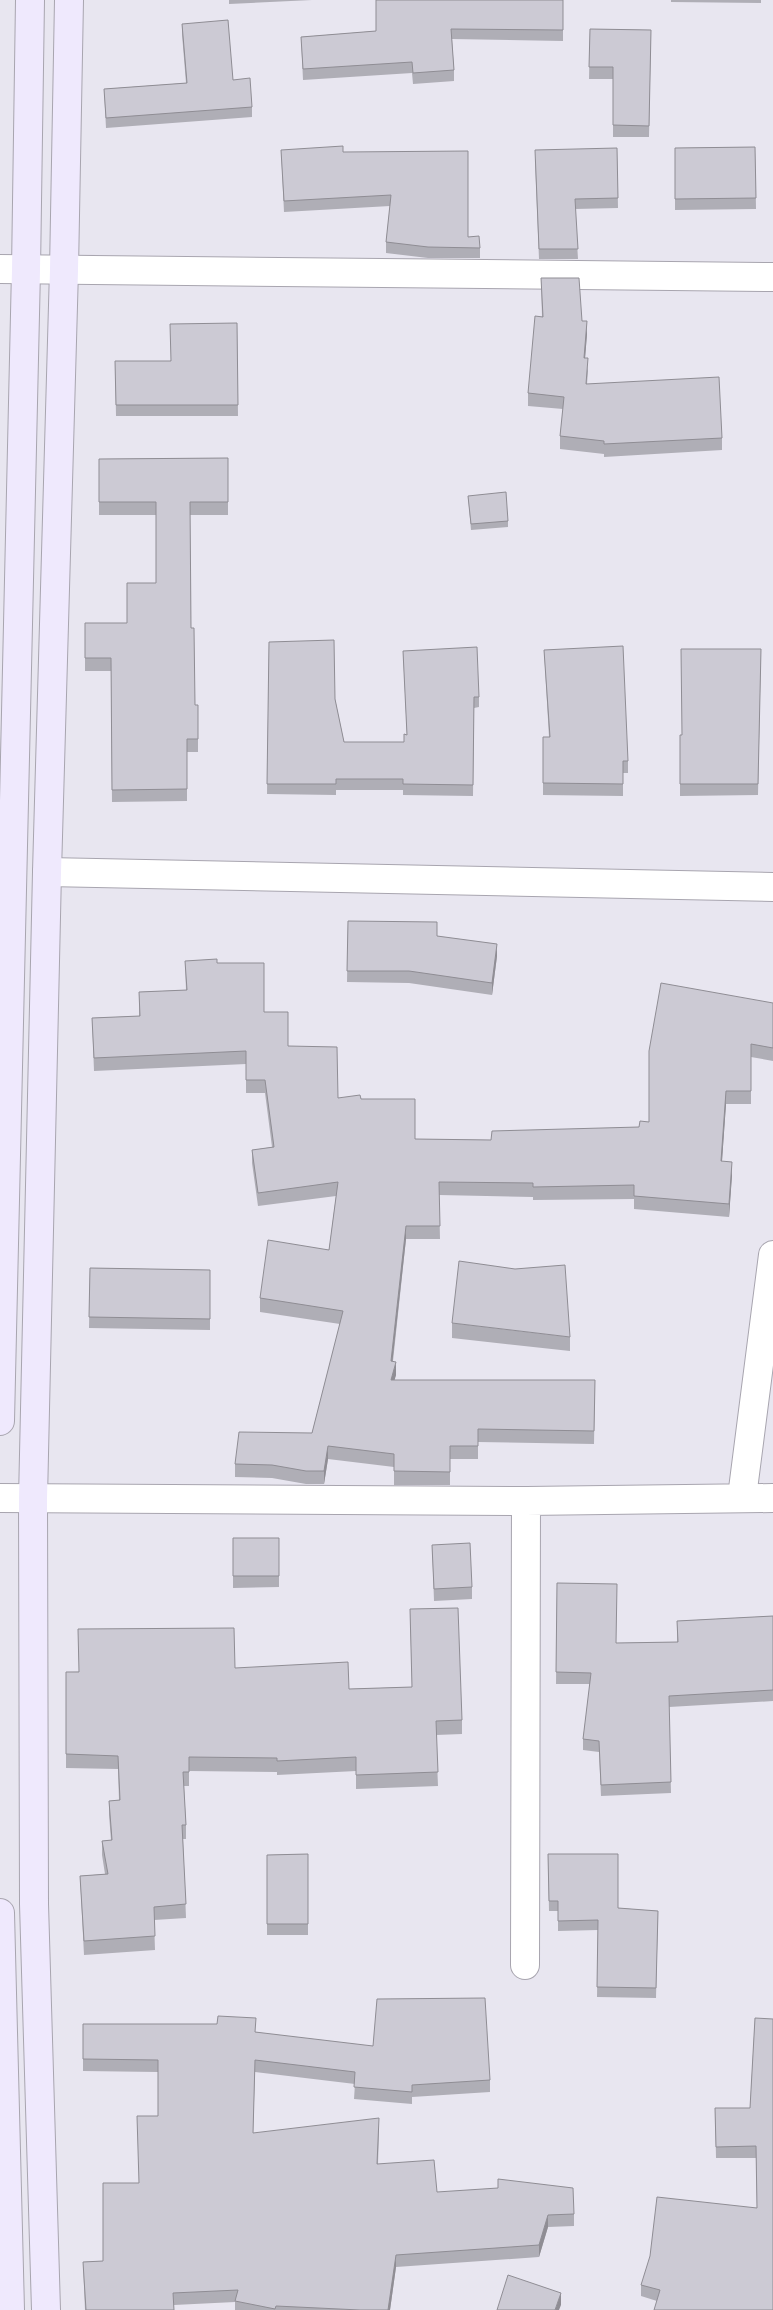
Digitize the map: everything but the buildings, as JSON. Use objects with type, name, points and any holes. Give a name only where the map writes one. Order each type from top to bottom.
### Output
[{"type":"main road","points":[[0,1421],[13,270],[30,0]]},
{"type":"main road","points":[[46,2310],[34,1904],[33,1499],[47,872],[64,270],[68,0]]},
{"type":"main road","points":[[0,1914],[10,2310]]},
{"type":"street","points":[[13,270],[773,277]]},
{"type":"street","points":[[47,872],[773,887]]},
{"type":"street","points":[[742,1497],[773,1256]]},
{"type":"street","points":[[0,1498],[526,1501],[773,1498]]},
{"type":"street","points":[[526,1501],[526,1965]]}]
